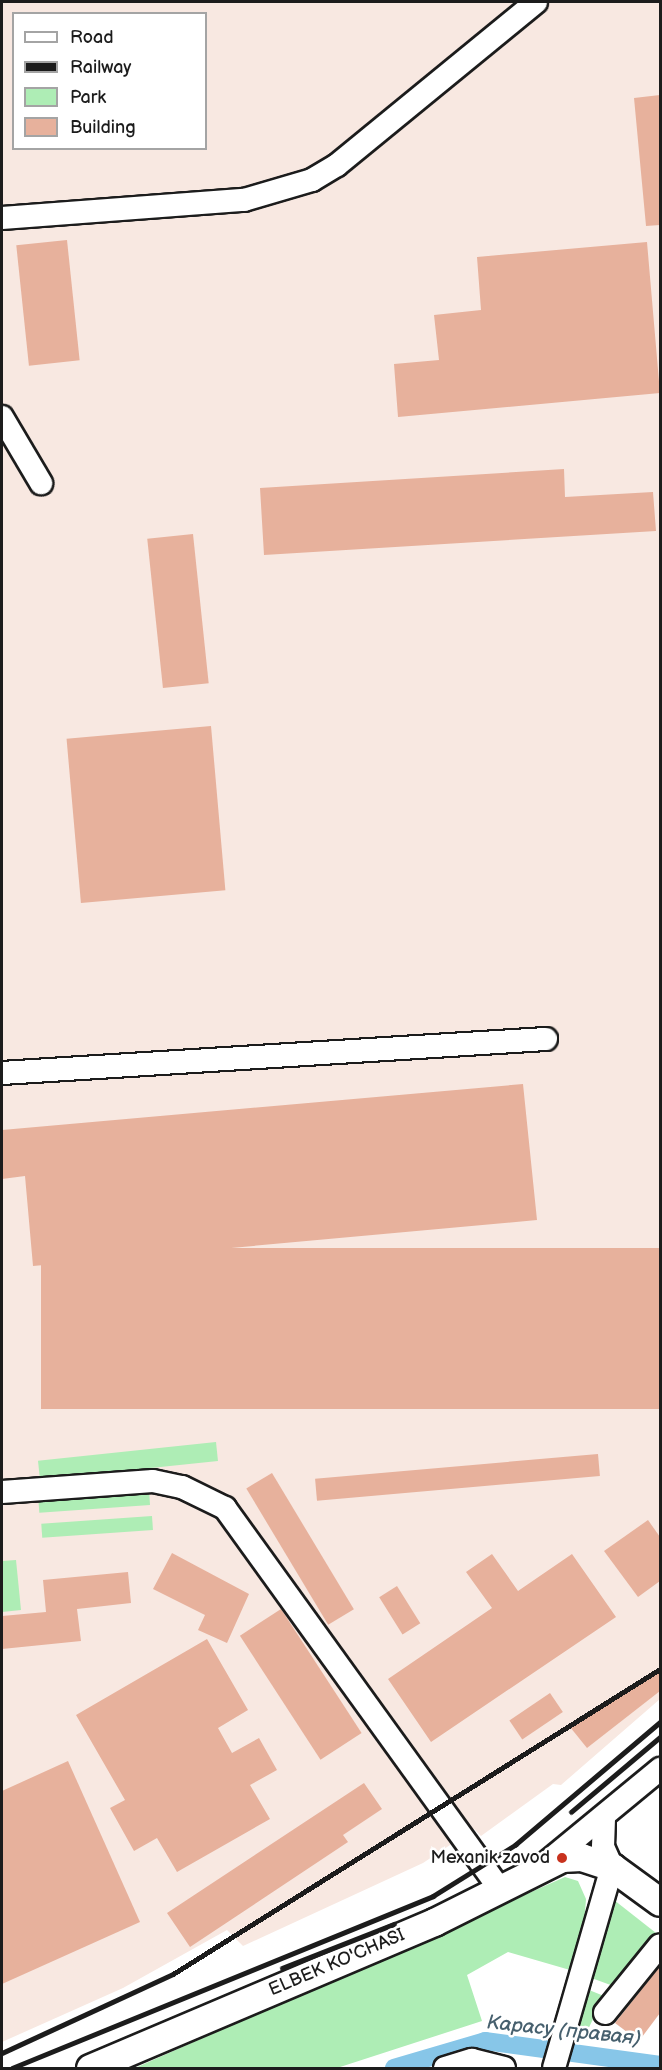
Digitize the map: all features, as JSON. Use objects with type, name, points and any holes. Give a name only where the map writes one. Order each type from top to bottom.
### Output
[{"type":"main road","name":"ELBEK KO'CHASI","points":[[90,2068],[434,1922],[545,1864],[581,1857],[612,1867]]},
{"type":"main road","points":[[612,1867],[660,1902]]},
{"type":"street","points":[[2,218],[244,200],[312,180],[337,165],[536,2]]},
{"type":"street","points":[[2,417],[41,483]]},
{"type":"street","points":[[2,1073],[546,1040]]},
{"type":"street","points":[[2,1492],[153,1481],[182,1487],[225,1508],[500,1889]]},
{"type":"street","points":[[545,1864],[660,1769]]},
{"type":"street","points":[[554,2068],[560,2039],[612,1867],[603,1847],[604,1817]]},
{"type":"street","points":[[605,2013],[660,1944]]},
{"type":"street","points":[[445,2068],[472,2060],[504,2068]]},
{"type":"shaded area","points":[[2,2],[660,2],[660,1699],[561,1785],[553,1784],[481,1836],[474,1829],[423,1863],[243,1946],[227,1930],[123,1988],[2,2042]]},
{"type":"green space","points":[[216,1442],[218,1461],[40,1480],[38,1461]]},
{"type":"green space","points":[[149,1490],[150,1505],[39,1513],[38,1498]]},
{"type":"green space","points":[[152,1516],[153,1530],[42,1538],[41,1524]]},
{"type":"green space","points":[[16,1560],[21,1610],[2,1612],[2,1561]]},
{"type":"green space","points":[[565,1877],[578,1881],[586,1899],[584,1926],[570,1970],[508,1952],[467,1975],[482,2021],[337,2068],[135,2068]]},
{"type":"green space","points":[[614,1900],[656,1933],[616,1987],[586,1976]]},
{"type":"green space","points":[[584,1988],[604,1996],[583,2040],[568,2035]]},
{"type":"building","points":[[660,95],[660,225],[646,226],[634,98]]},
{"type":"building","points":[[67,240],[80,360],[29,366],[16,245]]},
{"type":"building","points":[[647,242],[660,393],[398,417],[394,364],[439,360],[434,315],[481,310],[477,257]]},
{"type":"building","points":[[564,469],[565,497],[653,492],[656,531],[264,555],[260,488]]},
{"type":"building","points":[[193,534],[209,683],[163,688],[147,539]]},
{"type":"building","points":[[211,726],[225,890],[81,903],[67,739]]},
{"type":"building","points":[[523,1084],[537,1220],[33,1266],[25,1176],[2,1179],[2,1130]]},
{"type":"building","points":[[41,1248],[660,1248],[660,1409],[41,1409]]},
{"type":"building","points":[[598,1454],[600,1476],[317,1501],[315,1479]]},
{"type":"building","points":[[272,1473],[354,1609],[328,1625],[246,1488]]},
{"type":"building","points":[[648,1520],[660,1537],[660,1581],[638,1597],[604,1551]]},
{"type":"building","points":[[172,1553],[249,1594],[227,1643],[198,1630],[205,1615],[153,1589]]},
{"type":"building","points":[[492,1554],[518,1591],[572,1554],[616,1617],[431,1742],[388,1679],[492,1608],[466,1572]]},
{"type":"building","points":[[128,1572],[131,1603],[77,1609],[81,1641],[2,1649],[2,1616],[46,1612],[43,1580]]},
{"type":"building","points":[[397,1586],[420,1623],[403,1634],[379,1597]]},
{"type":"building","points":[[281,1609],[362,1733],[321,1760],[240,1636]]},
{"type":"building","points":[[207,1639],[248,1710],[218,1728],[232,1753],[259,1738],[277,1770],[250,1785],[270,1819],[177,1872],[157,1838],[134,1851],[110,1808],[125,1800],[76,1715]]},
{"type":"building","points":[[660,1672],[660,1691],[587,1748],[570,1727]]},
{"type":"building","points":[[550,1693],[563,1712],[522,1739],[509,1720]]},
{"type":"building","points":[[68,1761],[140,1922],[2,1984],[2,1791]]},
{"type":"building","points":[[364,1783],[382,1809],[343,1835],[348,1842],[190,1947],[167,1913]]},
{"type":"building","points":[[660,1966],[660,2013],[639,2041],[615,2023]]},
{"type":"waterway","name":"Карасу (правая)","points":[[394,2068],[485,2041],[660,2065]]},
{"type":"railway","points":[[2,2053],[173,1974],[660,1669]]},
{"type":"railway","points":[[12,2068],[433,1896],[515,1845],[660,1722]]},
{"type":"railway","points":[[571,1812],[660,1737]]},
{"type":"railway","points":[[282,1968],[394,1924]]},
{"type":"place","name":"Mexanik zavod","points":[[562,1858]]}]
